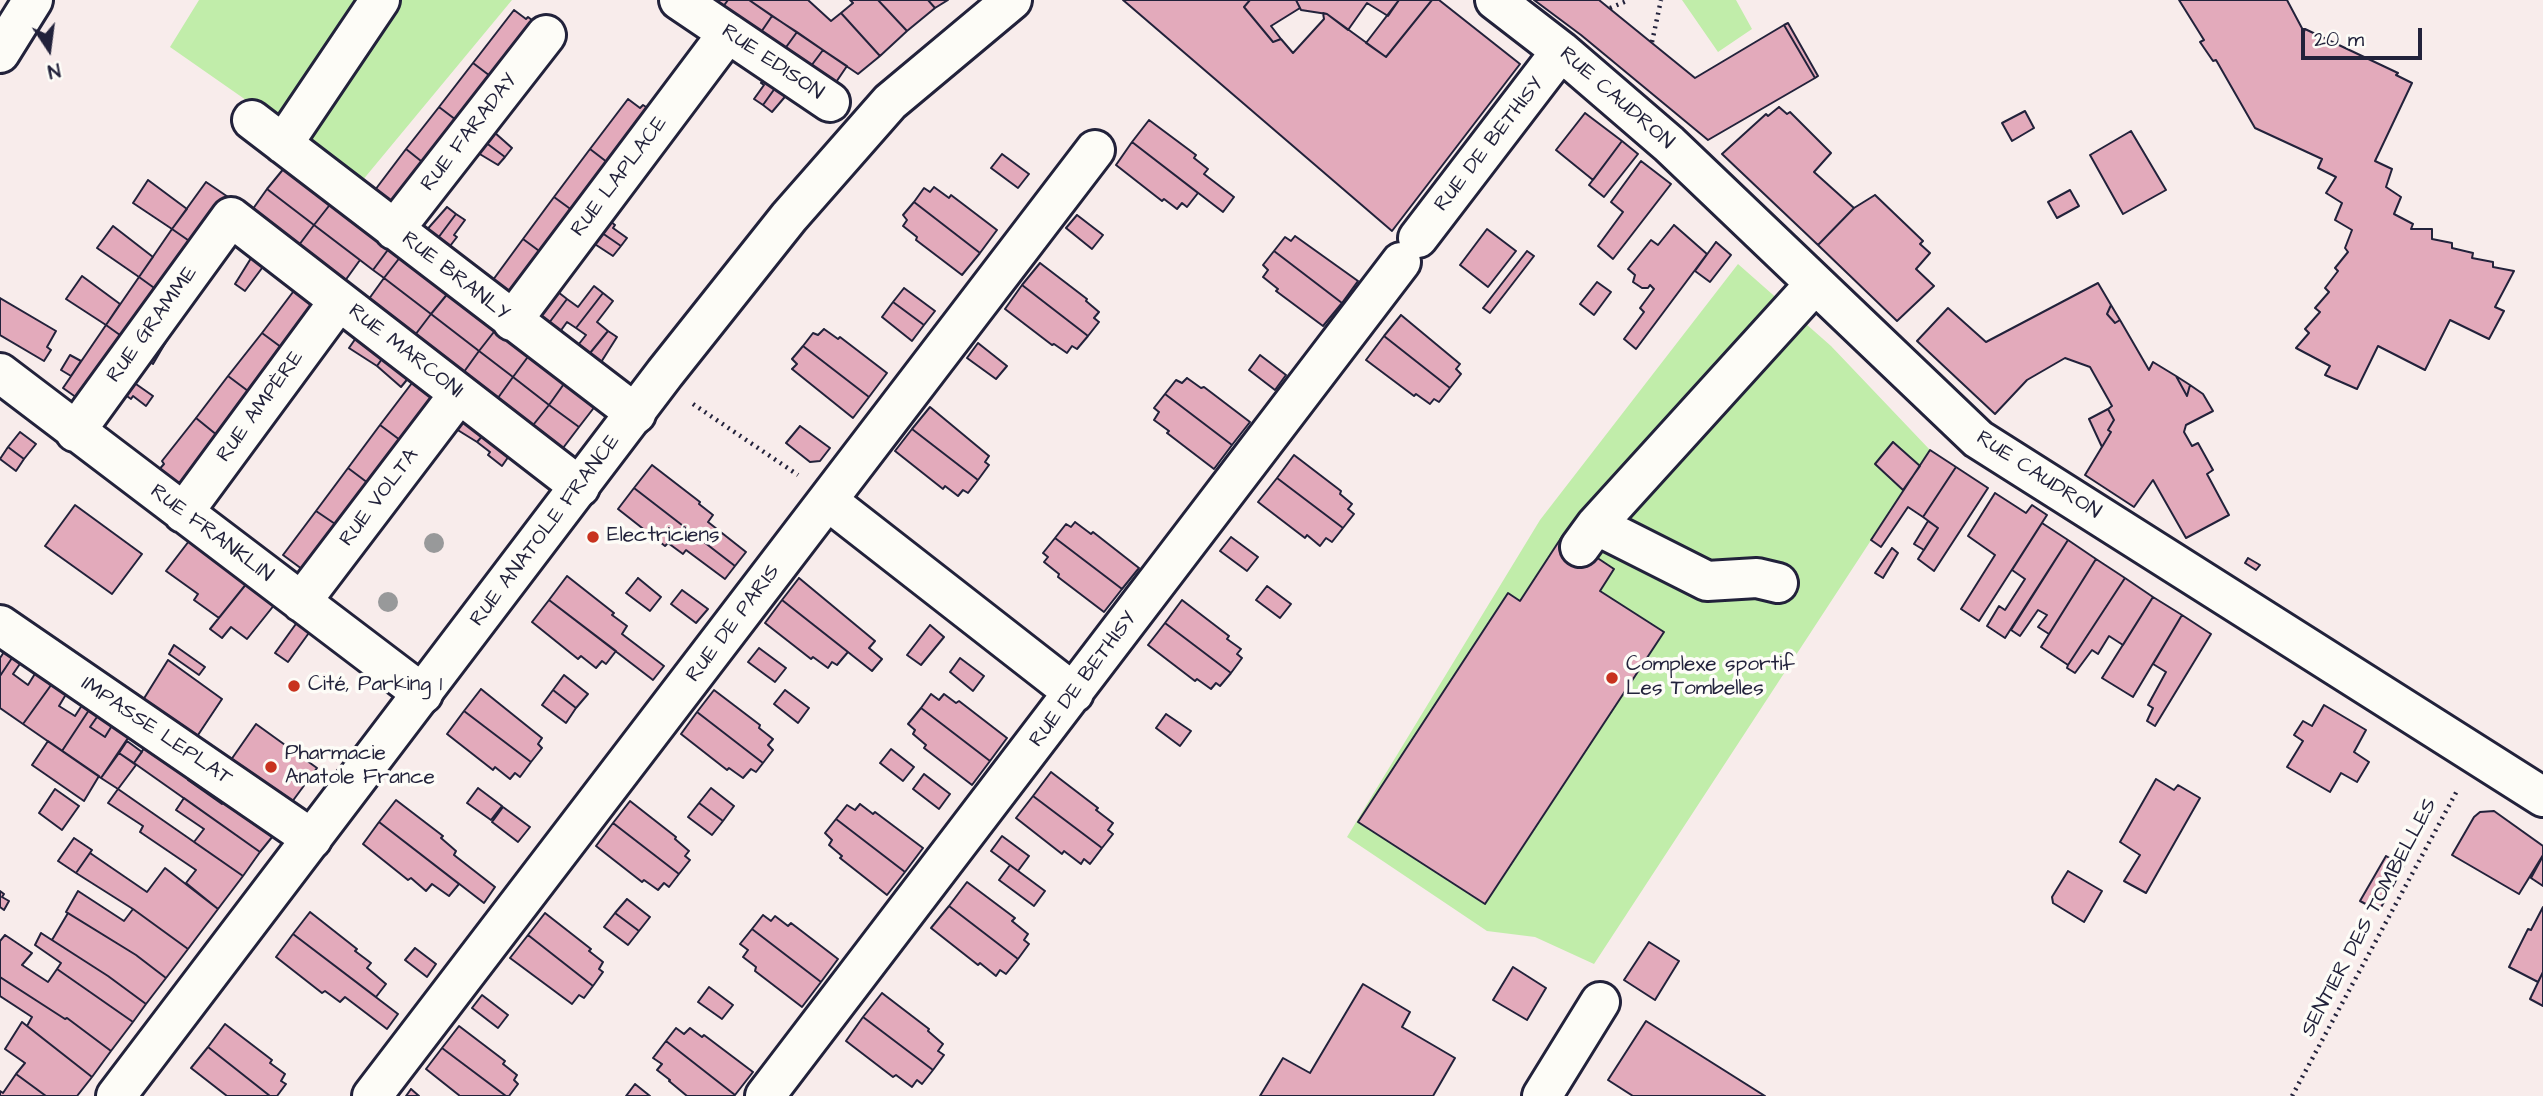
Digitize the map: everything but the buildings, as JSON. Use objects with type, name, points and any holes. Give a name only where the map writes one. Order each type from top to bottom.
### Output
[{"type":"street","points":[[0,53],[33,0]]},
{"type":"street","name":"RUE BRANLY","points":[[380,0],[270,134],[636,414]]},
{"type":"street","name":"RUE EDISON","points":[[679,0],[830,102]]},
{"type":"street","name":"RUE ANATOLE FRANCE","points":[[116,1096],[666,373],[789,217],[890,102],[1012,0]]},
{"type":"street","name":"RUE CAUDRON","points":[[1494,0],[1561,51],[1669,144],[1978,439],[2543,797]]},
{"type":"street","name":"RUE LAPLACE","points":[[512,321],[729,33]]},
{"type":"street","name":"RUE FARADAY","points":[[394,230],[546,36]]},
{"type":"street","name":"RUE DE BETHISY","points":[[765,1096],[1561,51]]},
{"type":"street","name":"RUE DE PARIS","points":[[372,1096],[1095,150]]},
{"type":"street","name":"RUE MARCONI","points":[[231,217],[580,487]]},
{"type":"street","name":"RUE GRAMME","points":[[75,432],[231,217]]},
{"type":"street","points":[[1778,583],[1757,579],[1707,581],[1588,536],[1814,285]]},
{"type":"street","name":"RUE AMPÈRE","points":[[183,513],[339,301]]},
{"type":"street","name":"RUE FRANKLIN","points":[[0,373],[423,694]]},
{"type":"street","name":"RUE VOLTA","points":[[301,602],[459,394]]},
{"type":"street","points":[[828,501],[1074,693]]},
{"type":"street","name":"IMPASSE LEPLAT","points":[[0,625],[312,839]]},
{"type":"street","points":[[1542,1096],[1600,1002]]},
{"type":"path","points":[[1610,8],[1629,0]]},
{"type":"path","points":[[1651,42],[1661,0]]},
{"type":"path","points":[[666,373],[696,408],[794,471],[828,501]]},
{"type":"path","name":"SENTIER DES TOMBELLES","points":[[2292,1096],[2476,755]]},
{"type":"green space","points":[[199,0],[512,0],[362,181],[170,47]]},
{"type":"green space","points":[[1682,0],[1736,0],[1752,29],[1718,52]]},
{"type":"green space","name":"Complexe sportif Les Tombelles","points":[[1738,264],[1831,346],[1930,450],[1594,964],[1535,937],[1487,931],[1347,837],[1540,520]]},
{"type":"place","name":"Electriciens","points":[[593,537]]},
{"type":"place","name":"Complexe sportif Les Tombelles","points":[[1612,678]]},
{"type":"place","name":"Cité, Parking 1","points":[[294,686]]},
{"type":"place","name":"Pharmacie Anatole France","points":[[271,767]]}]
